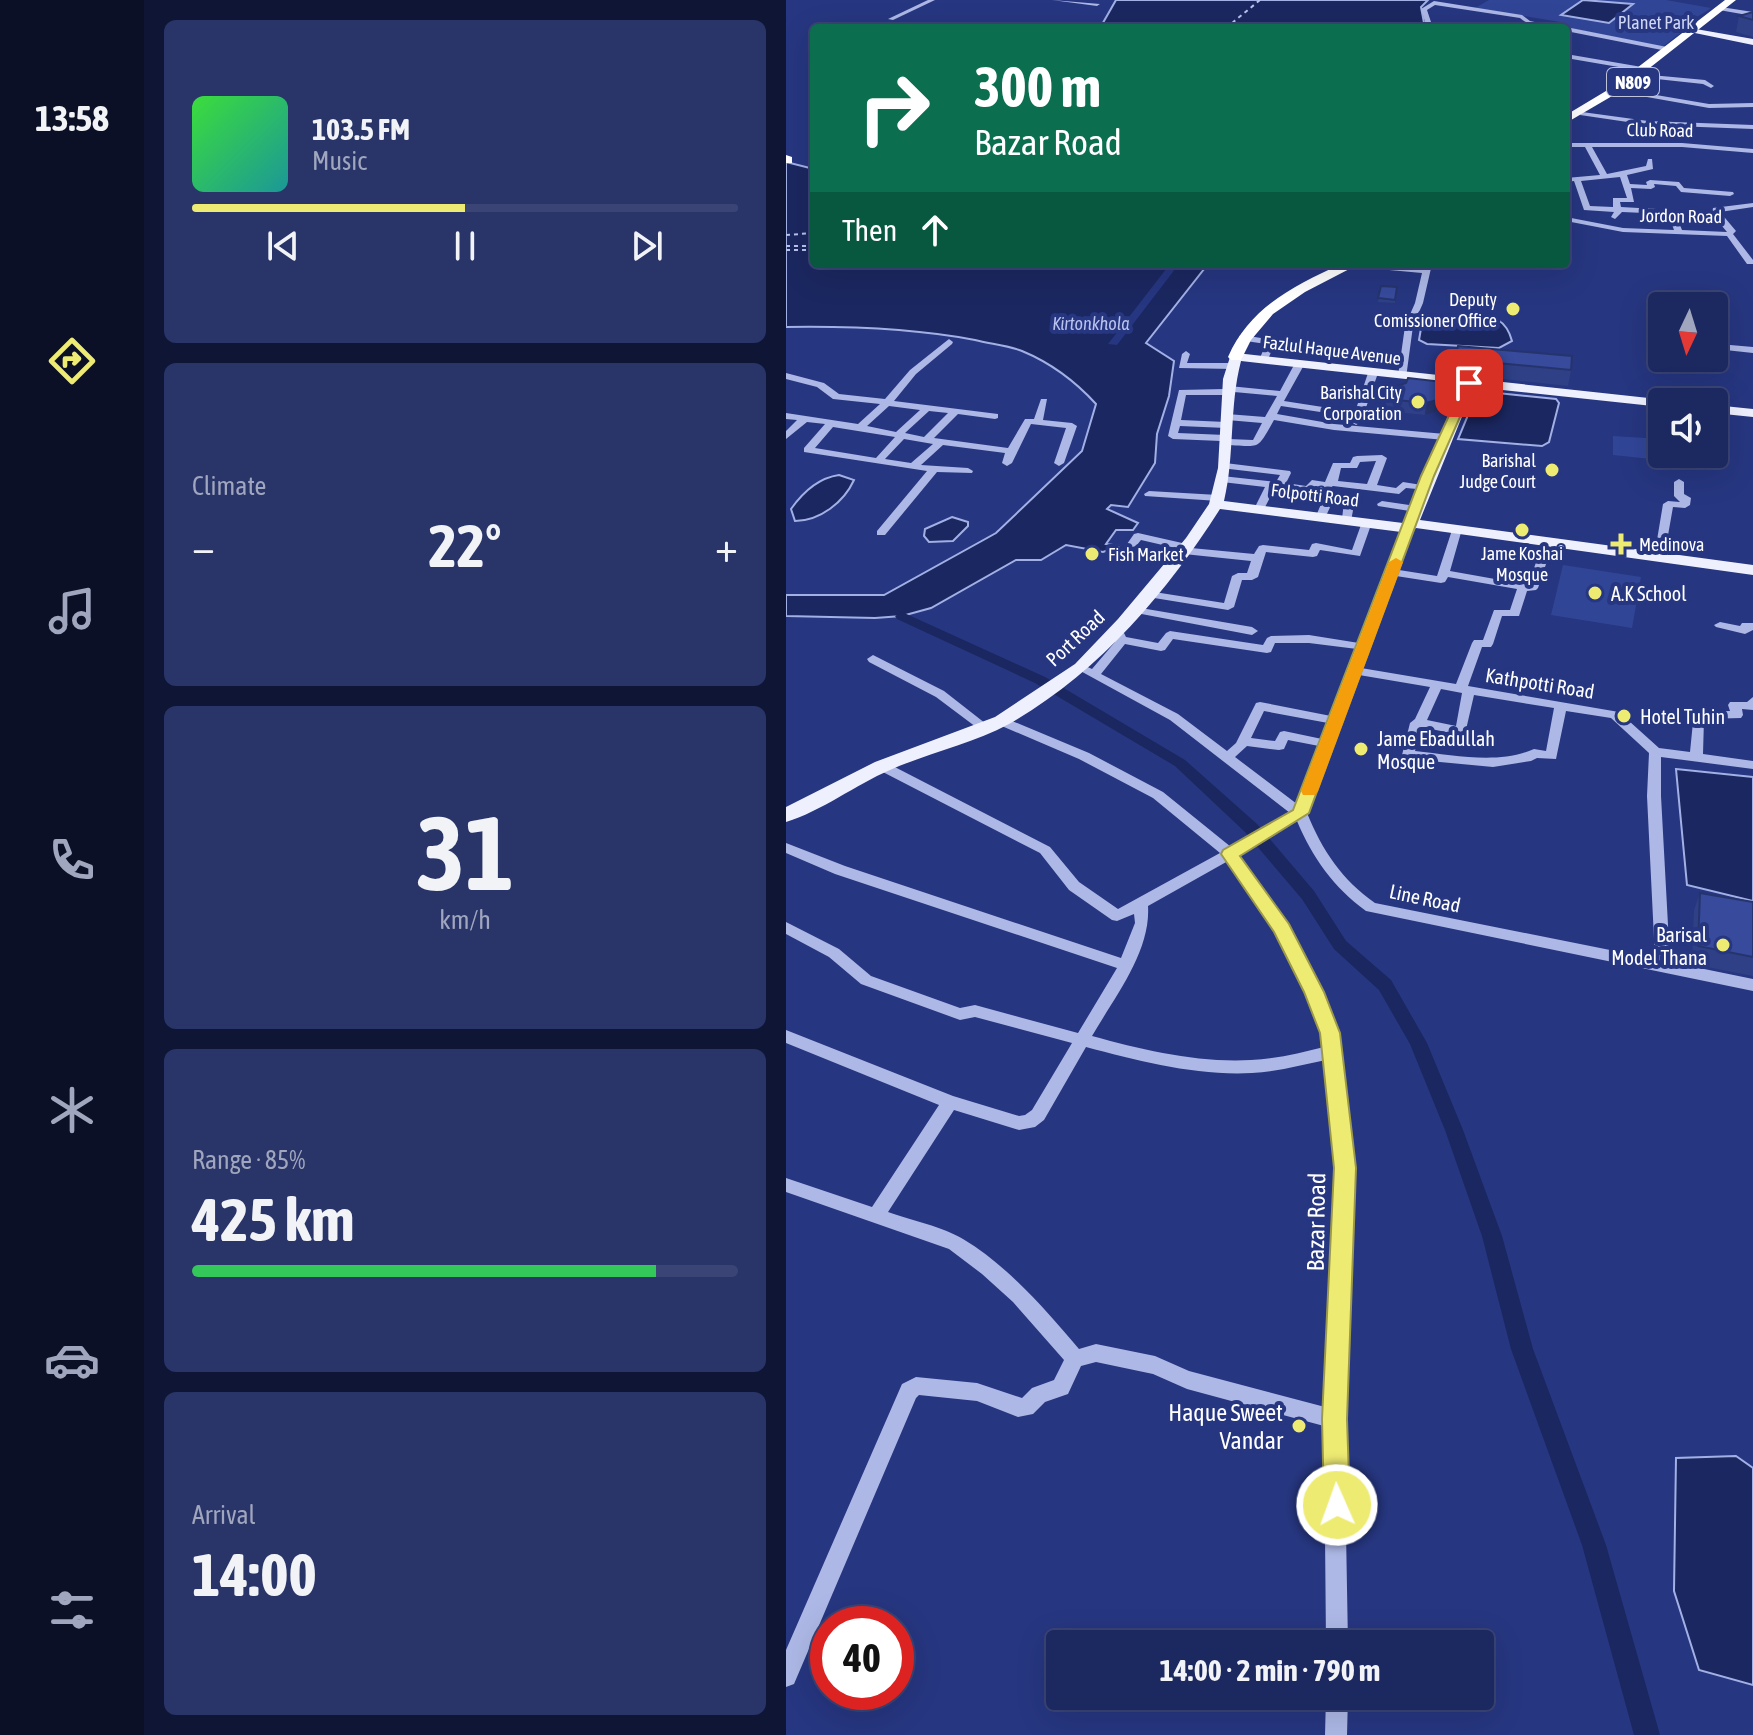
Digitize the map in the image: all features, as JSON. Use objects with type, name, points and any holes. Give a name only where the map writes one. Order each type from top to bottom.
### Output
[{"type":"highway","name":"N809","points":[[1641,72],[1721,4],[1731,0]]},
{"type":"highway","name":"N809","points":[[1570,118],[1615,93],[1694,33],[1697,26]]},
{"type":"highway","points":[[1235,361],[1242,338],[1263,314],[1341,268]]},
{"type":"main road","points":[[1697,26],[1753,41]]},
{"type":"main road","name":"Fazlul Haque Avenue","points":[[1235,361],[1264,360],[1648,402]]},
{"type":"main road","name":"Port Road","points":[[786,815],[882,766],[993,724],[1083,672],[1119,635],[1135,610],[1185,549],[1217,501],[1224,473],[1229,390],[1235,361]]},
{"type":"main road","points":[[1412,520],[1469,383]]},
{"type":"main road","points":[[1728,410],[1753,413]]},
{"type":"main road","name":"Folpotti Road","points":[[1217,501],[1367,522],[1412,520],[1548,543],[1753,570]]},
{"type":"street","points":[[891,19],[932,0]]},
{"type":"street","points":[[1055,0],[1097,4]]},
{"type":"street","points":[[1429,24],[1424,9],[1434,3],[1522,17],[1539,24]]},
{"type":"street","points":[[1721,4],[1753,14]]},
{"type":"street","points":[[1570,30],[1667,49]]},
{"type":"street","points":[[1570,57],[1705,82],[1711,86]]},
{"type":"street","points":[[1615,90],[1709,106],[1753,105]]},
{"type":"street","points":[[1570,118],[1753,127]]},
{"type":"street","name":"Club Road","points":[[1570,145],[1682,145],[1753,151]]},
{"type":"street","points":[[1588,146],[1604,175]]},
{"type":"street","points":[[1570,180],[1623,174],[1650,167],[1650,160]]},
{"type":"street","points":[[1605,227],[1618,213],[1616,200],[1631,200],[1623,174]]},
{"type":"street","points":[[1577,179],[1587,208],[1671,212],[1679,233]]},
{"type":"street","points":[[1627,186],[1651,187],[1650,182],[1679,184],[1681,190],[1730,194]]},
{"type":"street","name":"Jordon Road","points":[[1570,220],[1605,227],[1729,234],[1732,231],[1716,214],[1716,210],[1753,205]]},
{"type":"street","points":[[1729,234],[1753,262]]},
{"type":"street","points":[[1403,376],[1409,326],[1419,303],[1428,268]]},
{"type":"street","points":[[1242,338],[1271,342],[1264,360]]},
{"type":"street","points":[[860,427],[887,403],[913,372],[949,342]]},
{"type":"street","points":[[1728,348],[1753,350]]},
{"type":"street","points":[[1186,355],[1182,366],[1235,361]]},
{"type":"street","points":[[1299,365],[1280,399],[1268,418],[1256,443],[1226,430],[1177,423],[1182,392],[1229,390],[1280,399],[1358,415]]},
{"type":"street","points":[[1354,428],[1373,373]]},
{"type":"street","points":[[786,376],[824,386],[831,389],[836,397],[995,416]]},
{"type":"street","points":[[854,399],[808,450],[913,467],[968,471]]},
{"type":"street","points":[[1038,421],[1044,401]]},
{"type":"street","points":[[877,462],[928,407]]},
{"type":"street","points":[[928,439],[956,411]]},
{"type":"street","points":[[786,416],[836,417],[860,427],[899,436],[1011,451]]},
{"type":"street","points":[[786,436],[805,418]]},
{"type":"street","points":[[1226,430],[1268,418],[1445,437]]},
{"type":"street","points":[[1007,463],[1028,421],[1038,421],[1072,426],[1059,463]]},
{"type":"street","points":[[913,467],[941,442]]},
{"type":"street","points":[[1341,499],[1337,465],[1352,466],[1357,459],[1382,458],[1371,487]]},
{"type":"street","points":[[881,533],[934,469]]},
{"type":"street","points":[[1224,473],[1309,489],[1312,483],[1399,491],[1403,485],[1424,488]]},
{"type":"street","points":[[1224,473],[1286,473],[1259,509]]},
{"type":"street","points":[[1659,558],[1668,504],[1685,505],[1686,498],[1679,496],[1679,482]]},
{"type":"street","points":[[1149,494],[1217,501]]},
{"type":"street","points":[[1321,516],[1329,497],[1350,500],[1347,519]]},
{"type":"street","points":[[882,766],[1045,850],[1074,886],[1117,916],[1141,904],[1270,834],[1300,813],[1412,520],[1382,504]]},
{"type":"street","points":[[1148,594],[1228,607],[1238,576],[1252,577],[1263,548],[1313,554],[1316,546],[1356,554],[1367,522]]},
{"type":"street","points":[[1392,572],[1441,580],[1457,529]]},
{"type":"street","points":[[1132,544],[1138,536],[1185,549],[1257,558]]},
{"type":"street","points":[[1444,573],[1532,588],[1548,543]]},
{"type":"street","points":[[1523,587],[1515,614],[1498,612],[1487,644],[1478,643],[1464,691],[1461,731],[1416,723],[1408,755],[1493,763],[1531,757],[1534,753],[1551,756],[1560,707]]},
{"type":"street","points":[[1135,610],[1252,631]]},
{"type":"street","points":[[1720,625],[1745,630],[1746,625],[1753,627]]},
{"type":"street","points":[[1119,635],[1161,647],[1170,635],[1267,649],[1271,640],[1309,639],[1364,647]]},
{"type":"street","name":"Bazar Road","points":[[873,659],[993,724],[1084,756],[1158,795],[1230,854],[1282,929],[1318,1002],[1330,1033],[1345,1168],[1334,1419],[1337,1630]]},
{"type":"street","name":"Kathpotti Road","points":[[1355,671],[1615,715],[1655,752]]},
{"type":"street","name":"Line Road","points":[[1083,672],[1174,717],[1228,757],[1260,786],[1300,813],[1328,866],[1347,891],[1371,907],[1753,985]]},
{"type":"street","points":[[1420,723],[1437,685]]},
{"type":"street","points":[[1696,757],[1698,715],[1737,715],[1734,705],[1753,706],[1753,701]]},
{"type":"street","points":[[1228,757],[1243,741],[1260,706],[1336,721]]},
{"type":"street","points":[[1243,741],[1279,746],[1284,735],[1328,744]]},
{"type":"street","points":[[1663,965],[1654,796],[1655,752],[1753,765]]},
{"type":"street","points":[[786,848],[840,870],[1126,965]]},
{"type":"street","points":[[786,1036],[950,1102],[1019,1123],[1029,1122],[1038,1115],[1126,965],[1142,923],[1141,904]]},
{"type":"street","points":[[786,927],[834,953],[866,980],[960,1014],[975,1011],[1084,1039],[1203,1064],[1245,1067],[1333,1052]]},
{"type":"street","points":[[875,1217],[950,1102]]},
{"type":"street","points":[[786,1185],[875,1217],[936,1234],[976,1257],[1038,1314],[1075,1359]]},
{"type":"street","points":[[786,1676],[909,1391],[916,1386],[977,1392],[1018,1408],[1026,1407],[1039,1395],[1061,1387],[1075,1359],[1096,1353],[1155,1365],[1187,1380],[1334,1419]]},
{"type":"street","points":[[1336,1735],[1337,1710]]},
{"type":"green space","name":"Planet Park","points":[[1489,0],[1666,0],[1711,8],[1684,25],[1687,28],[1662,47],[1570,28],[1570,24],[1475,8]]},
{"type":"green space","points":[[1613,436],[1648,438],[1648,459],[1613,455]]},
{"type":"green space","points":[[1563,565],[1641,577],[1632,628],[1551,615]]},
{"type":"water","points":[[1116,0],[1428,0],[1421,7],[1424,24],[1102,24]]},
{"type":"water","points":[[1583,0],[1633,4],[1609,23],[1561,15]]},
{"type":"water","name":"Kirtonkhola","points":[[786,162],[810,168],[810,268],[1205,268],[1146,343],[1174,361],[1169,396],[1157,434],[1155,463],[1128,507],[1111,505],[1107,509],[1138,523],[1133,530],[1116,530],[1106,544],[1120,546],[1103,552],[1066,545],[1041,560],[1016,560],[931,608],[902,616],[786,616],[786,595],[884,595],[996,533],[1082,451],[1096,404],[1053,367],[1010,347],[904,330],[786,327]]},
{"type":"water","points":[[1472,314],[1503,323],[1512,341],[1499,348],[1427,344],[1419,340],[1423,317],[1470,318]]},
{"type":"water","points":[[1478,391],[1556,399],[1559,403],[1549,442],[1542,446],[1458,439]]},
{"type":"water","points":[[839,475],[854,480],[838,503],[813,518],[795,521],[791,509],[801,497],[818,483]]},
{"type":"water","points":[[952,517],[968,522],[968,526],[953,541],[929,542],[924,536],[925,529]]},
{"type":"water","points":[[1676,769],[1753,777],[1753,901],[1687,885]]},
{"type":"water","points":[[1736,1456],[1753,1468],[1753,1685],[1699,1670],[1674,1591],[1676,1458]]},
{"type":"pier","points":[[1167,268],[1176,268],[1117,345],[1108,344]]},
{"type":"building","points":[[1753,12],[1753,20],[1739,16]]},
{"type":"building","points":[[1381,286],[1397,287],[1395,300],[1378,298]]},
{"type":"building","points":[[1458,346],[1572,356],[1571,370],[1455,359]]},
{"type":"building","points":[[1408,378],[1452,383],[1445,398],[1426,403],[1386,399],[1391,388],[1406,383]]},
{"type":"building","points":[[1700,893],[1753,902],[1753,957],[1698,946]]},
{"type":"waterway","points":[[902,616],[1040,680],[1180,763],[1251,828],[1308,895],[1340,945],[1385,985],[1418,1043],[1454,1130],[1492,1236],[1522,1349],[1594,1545],[1647,1735]]},
{"type":"ferry route","points":[[1231,24],[1260,0]]},
{"type":"ferry route","points":[[786,235],[810,233]]},
{"type":"ferry route","points":[[786,246],[810,246]]},
{"type":"ferry route","points":[[786,250],[810,250]]},
{"type":"slow traffic","points":[[1309,791],[1396,562]]},
{"type":"place","name":"Deputy Comissioner Office","points":[[1513,309]]},
{"type":"place","name":"Barishal City Corporation","points":[[1418,402]]},
{"type":"place","name":"Barishal Judge Court","points":[[1552,470]]},
{"type":"place","name":"Jame Koshai Mosque","points":[[1522,530]]},
{"type":"place","name":"Medinova","points":[[1621,544]]},
{"type":"place","name":"Fish Market","points":[[1092,554]]},
{"type":"place","name":"A.K School","points":[[1595,593]]},
{"type":"place","name":"Hotel Tuhin","points":[[1624,716]]},
{"type":"place","name":"Jame Ebadullah Mosque","points":[[1361,749]]},
{"type":"place","name":"Barisal Model Thana","points":[[1723,945]]},
{"type":"place","name":"Haque Sweet Vandar","points":[[1299,1426]]},
{"type":"route","points":[[1337,1505],[1334,1419],[1345,1168],[1330,1033],[1314,992],[1282,929],[1230,854],[1270,834],[1300,813],[1428,476],[1469,383]]}]
